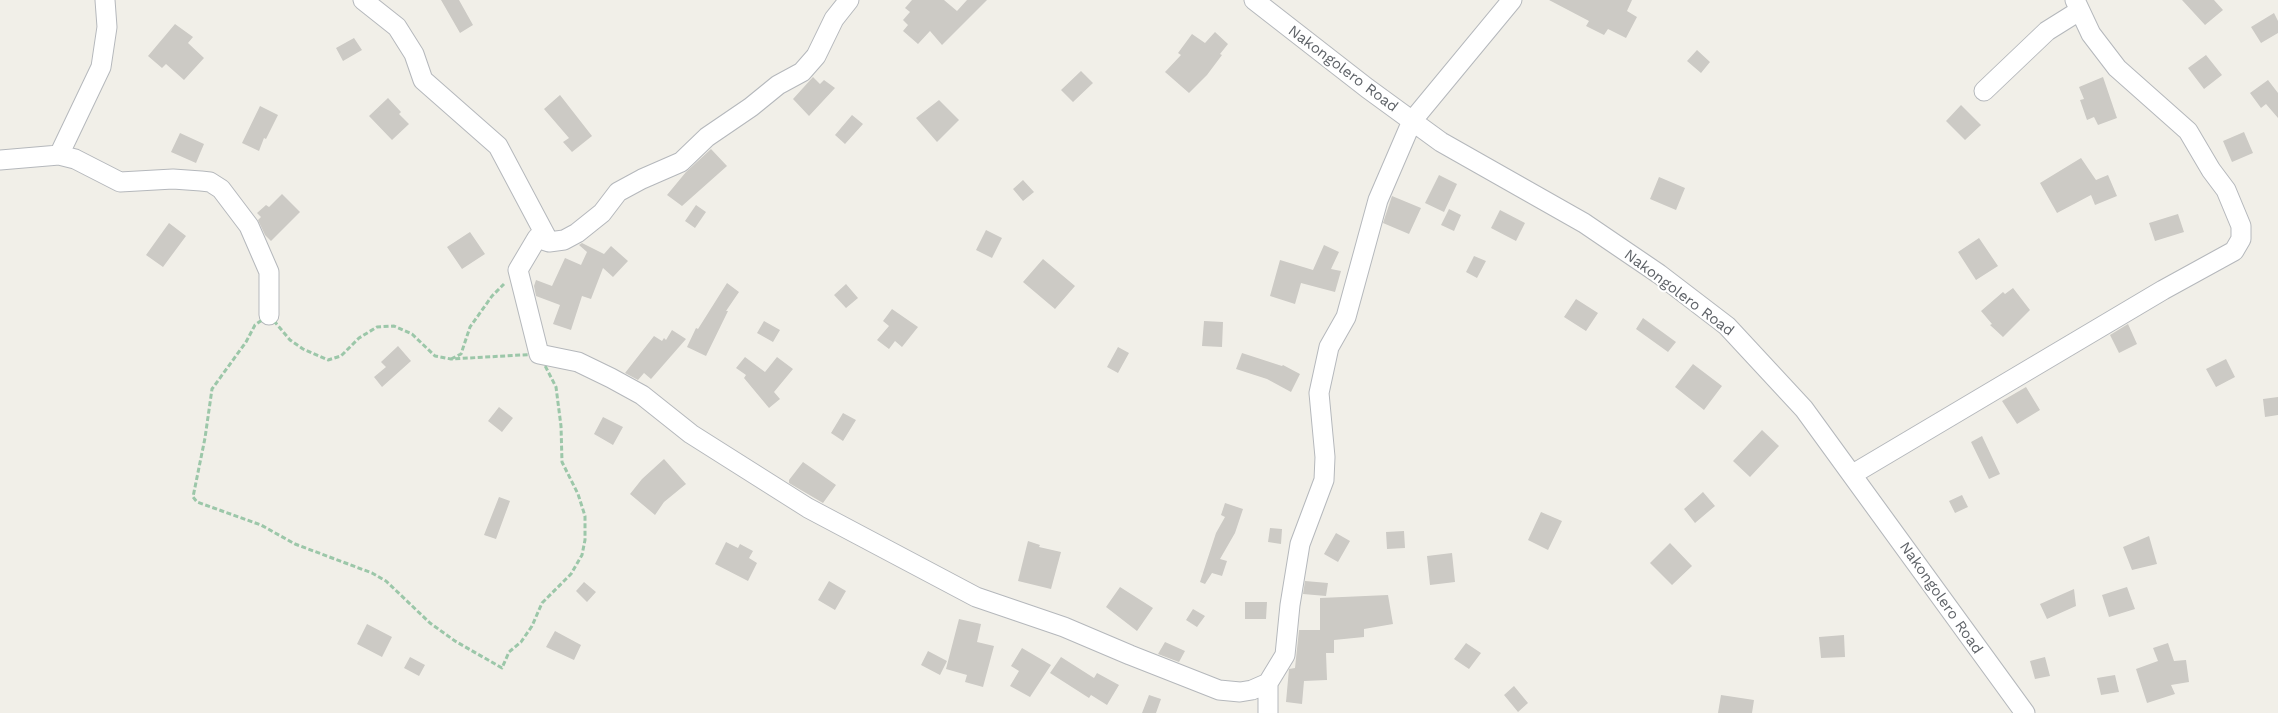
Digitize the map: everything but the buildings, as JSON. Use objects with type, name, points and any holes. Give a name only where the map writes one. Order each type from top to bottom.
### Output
[{"type":"street","points":[[59,155],[101,67],[107,27],[106,0]]},
{"type":"street","points":[[363,0],[397,27],[414,54],[423,80],[498,146],[549,242]]},
{"type":"street","points":[[849,0],[834,19],[816,56],[802,72],[778,85],[751,107],[707,137],[681,162],[618,192],[602,213],[577,233],[564,240],[549,242],[537,238],[527,251],[518,270],[539,354],[578,362],[642,395],[699,439],[808,508],[976,597],[1064,627],[1130,656],[1218,690],[1252,690],[1268,684]]},
{"type":"street","name":"Nakongolero Road","points":[[1254,0],[1441,142],[1584,223],[1659,274],[1727,326],[1804,409],[2025,713]]},
{"type":"street","points":[[1268,713],[1268,684],[1285,655],[1290,605],[1300,544],[1324,480],[1325,457],[1319,393],[1329,346],[1346,317],[1378,200],[1412,121],[1512,0]]},
{"type":"street","points":[[1853,474],[2163,290],[2234,251],[2241,239],[2241,226],[2226,190],[2211,170],[2188,130],[2117,68],[2091,34],[2077,6],[2047,31],[1984,91]]},
{"type":"street","points":[[0,160],[59,155],[75,159],[120,182],[173,179],[210,182],[221,189],[249,226],[264,258],[269,272],[269,315]]},
{"type":"path","points":[[451,360],[461,354],[470,327],[492,296],[518,270]]},
{"type":"path","points":[[269,315],[290,340],[303,349],[328,360],[341,356],[359,338],[377,327],[394,326],[412,334],[435,356],[451,360],[539,354],[556,387],[561,426],[562,462],[578,494],[585,516],[585,540],[582,555],[570,574],[542,603],[532,626],[521,642],[509,652],[502,668],[455,641],[430,623],[386,581],[372,573],[295,544],[261,525],[197,502],[193,497],[205,438],[212,389],[246,342],[255,325],[269,315]]}]
